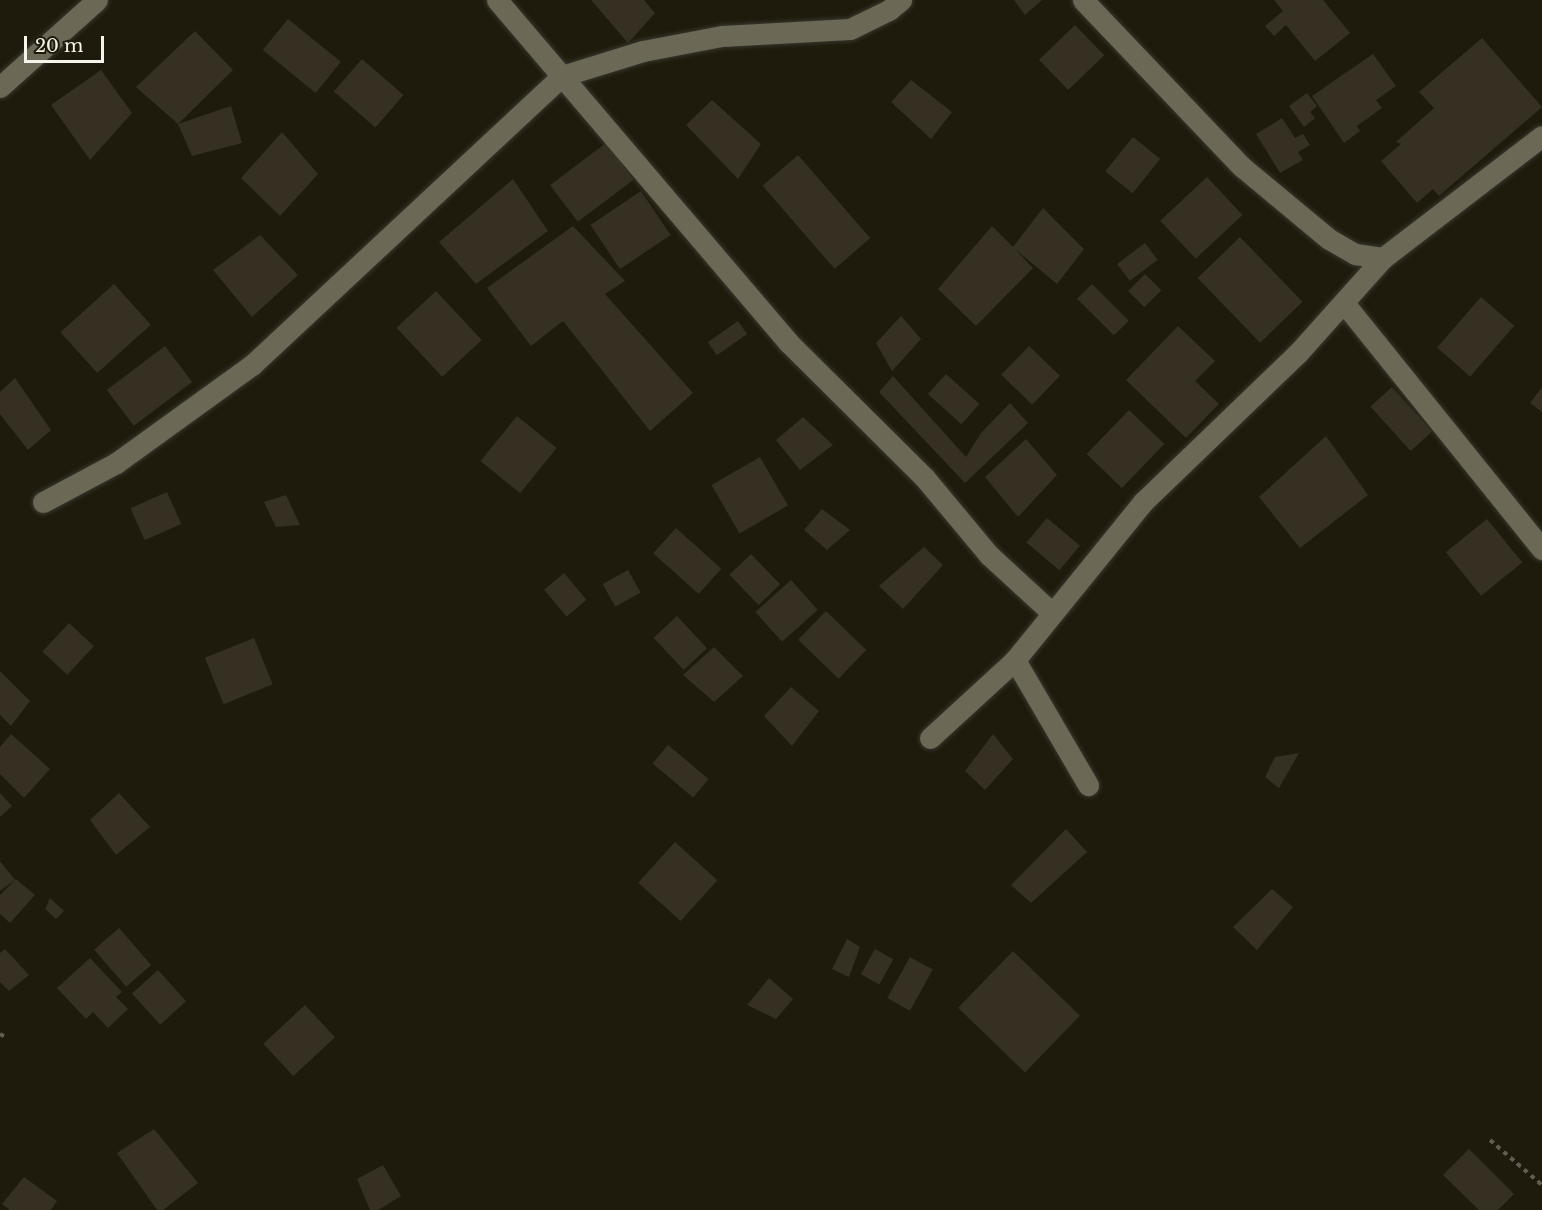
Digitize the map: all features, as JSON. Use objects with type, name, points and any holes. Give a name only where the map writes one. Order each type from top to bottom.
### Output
[{"type":"street","points":[[0,87],[97,0]]},
{"type":"street","points":[[496,0],[562,76],[602,128],[788,342],[924,477],[989,555],[1052,612]]},
{"type":"street","points":[[44,502],[116,463],[252,365],[562,76],[643,51],[722,36],[850,29],[889,10],[901,0]]},
{"type":"street","points":[[1083,0],[1241,166],[1329,239],[1355,254],[1383,258]]},
{"type":"street","points":[[930,738],[1016,660],[1052,612],[1143,502],[1299,353],[1383,258],[1542,136]]},
{"type":"street","points":[[1344,303],[1542,549]]},
{"type":"street","points":[[1016,660],[1088,785]]},
{"type":"path","points":[[0,1034],[6,1037]]},
{"type":"path","points":[[1490,1140],[1542,1185]]},
{"type":"building","points":[[591,0],[644,0],[655,13],[628,43]]},
{"type":"building","points":[[1014,0],[1042,0],[1025,15]]},
{"type":"building","points":[[1274,0],[1323,0],[1350,33],[1315,61],[1286,25],[1274,36],[1265,26],[1283,11]]},
{"type":"building","points":[[288,19],[341,62],[316,93],[263,50]]},
{"type":"building","points":[[1075,25],[1104,55],[1068,90],[1039,60]]},
{"type":"building","points":[[195,31],[233,70],[178,124],[136,87]]},
{"type":"building","points":[[1482,38],[1542,107],[1439,196],[1433,189],[1417,203],[1381,161],[1401,144],[1396,142],[1434,108],[1419,92]]},
{"type":"building","points":[[1373,54],[1396,86],[1376,100],[1382,108],[1357,126],[1360,131],[1344,143],[1312,96]]},
{"type":"building","points":[[362,59],[404,95],[375,128],[334,91]]},
{"type":"building","points":[[101,70],[132,113],[90,160],[51,105]]},
{"type":"building","points":[[911,80],[952,112],[931,139],[891,102]]},
{"type":"building","points":[[1307,93],[1317,106],[1310,112],[1315,118],[1304,127],[1289,106]]},
{"type":"building","points":[[712,100],[761,144],[738,179],[686,125]]},
{"type":"building","points":[[231,106],[242,143],[192,156],[178,124]]},
{"type":"building","points":[[1282,118],[1295,138],[1303,134],[1310,145],[1298,152],[1303,160],[1280,173],[1256,134]]},
{"type":"building","points":[[282,132],[318,174],[280,216],[241,178]]},
{"type":"building","points":[[1133,137],[1160,159],[1133,193],[1105,171]]},
{"type":"building","points":[[606,143],[634,180],[578,222],[550,185]]},
{"type":"building","points":[[798,155],[870,238],[835,269],[763,186]]},
{"type":"building","points":[[1207,177],[1242,215],[1196,259],[1160,221]]},
{"type":"building","points":[[513,179],[548,231],[476,284],[439,242]]},
{"type":"building","points":[[641,191],[671,235],[620,269],[590,225]]},
{"type":"building","points":[[1043,208],[1084,249],[1057,284],[1015,249],[1033,268],[976,326],[938,289],[992,226],[1013,247]]},
{"type":"building","points":[[573,226],[625,281],[605,294],[693,393],[650,431],[563,321],[531,346],[487,288]]},
{"type":"building","points":[[260,235],[298,275],[252,317],[213,270]]},
{"type":"building","points":[[1240,237],[1303,302],[1260,343],[1198,278]]},
{"type":"building","points":[[1145,243],[1158,260],[1130,281],[1117,264]]},
{"type":"building","points":[[1145,274],[1161,290],[1144,307],[1128,291]]},
{"type":"building","points":[[114,284],[151,325],[97,373],[60,332]]},
{"type":"building","points":[[1092,284],[1129,321],[1114,336],[1077,299]]},
{"type":"building","points":[[436,291],[482,340],[442,377],[397,328]]},
{"type":"building","points":[[1481,297],[1514,326],[1470,376],[1437,348]]},
{"type":"building","points":[[901,316],[921,339],[892,371],[876,343]]},
{"type":"building","points":[[738,321],[747,334],[717,355],[708,342]]},
{"type":"building","points":[[1178,326],[1215,361],[1195,381],[1219,404],[1186,438],[1126,380]]},
{"type":"building","points":[[165,346],[192,382],[134,426],[107,390]]},
{"type":"building","points":[[1029,346],[1060,376],[1032,405],[1001,375]]},
{"type":"building","points":[[946,374],[979,404],[961,424],[928,394]]},
{"type":"building","points":[[893,376],[966,457],[981,433],[1010,403],[1028,423],[965,483],[879,392]]},
{"type":"building","points":[[15,378],[51,430],[28,450],[0,414],[0,392]]},
{"type":"building","points":[[1392,387],[1432,432],[1411,451],[1370,406]]},
{"type":"building","points":[[1542,387],[1542,412],[1530,403]]},
{"type":"building","points":[[1129,410],[1164,444],[1122,488],[1087,454]]},
{"type":"building","points":[[517,416],[557,448],[520,493],[480,461]]},
{"type":"building","points":[[803,417],[833,445],[800,470],[776,440]]},
{"type":"building","points":[[1326,436],[1368,495],[1300,548],[1259,497]]},
{"type":"building","points":[[1026,439],[1057,475],[1018,517],[985,477]]},
{"type":"building","points":[[760,457],[788,505],[740,533],[712,485]]},
{"type":"building","points":[[167,492],[181,524],[145,540],[130,508]]},
{"type":"building","points":[[286,495],[300,525],[276,527],[264,502]]},
{"type":"building","points":[[822,509],[850,530],[827,550],[804,530]]},
{"type":"building","points":[[1047,518],[1080,546],[1059,570],[1026,543]]},
{"type":"building","points":[[1487,519],[1522,563],[1481,596],[1446,552]]},
{"type":"building","points":[[676,528],[721,569],[699,594],[653,553]]},
{"type":"building","points":[[924,547],[943,565],[903,609],[879,586]]},
{"type":"building","points":[[751,554],[780,584],[759,605],[729,575]]},
{"type":"building","points":[[628,570],[641,593],[615,607],[603,584]]},
{"type":"building","points":[[564,573],[586,600],[567,617],[544,590]]},
{"type":"building","points":[[791,580],[818,610],[782,642],[755,612]]},
{"type":"building","points":[[826,611],[866,650],[838,679],[798,640]]},
{"type":"building","points":[[677,616],[707,648],[684,670],[654,638]]},
{"type":"building","points":[[69,623],[94,646],[67,675],[42,652]]},
{"type":"building","points":[[254,638],[273,684],[224,704],[205,658]]},
{"type":"building","points":[[714,647],[743,676],[714,702],[683,675]]},
{"type":"building","points":[[0,671],[30,701],[11,726],[0,715]]},
{"type":"building","points":[[791,687],[819,711],[792,746],[764,716]]},
{"type":"building","points":[[11,734],[50,769],[24,798],[0,774],[0,747]]},
{"type":"building","points":[[993,734],[1013,759],[985,790],[965,771]]},
{"type":"building","points":[[668,745],[709,779],[693,797],[653,763]]},
{"type":"building","points":[[1299,753],[1279,788],[1265,777],[1275,757]]},
{"type":"building","points":[[0,793],[12,806],[0,817]]},
{"type":"building","points":[[119,793],[150,827],[116,855],[90,820]]},
{"type":"building","points":[[1066,829],[1087,852],[1031,903],[1011,885]]},
{"type":"building","points":[[675,842],[717,880],[681,921],[638,883]]},
{"type":"building","points":[[0,861],[15,880],[0,891]]},
{"type":"building","points":[[16,879],[35,895],[10,923],[0,914],[0,895]]},
{"type":"building","points":[[1272,889],[1293,907],[1257,950],[1233,927]]},
{"type":"building","points":[[50,898],[64,911],[56,919],[45,909]]},
{"type":"building","points":[[119,928],[151,965],[126,987],[94,950]]},
{"type":"building","points":[[847,939],[860,947],[849,977],[832,969]]},
{"type":"building","points":[[5,949],[29,975],[9,991],[0,982],[0,953]]},
{"type":"building","points":[[875,949],[893,959],[879,985],[861,974]]},
{"type":"building","points":[[1013,951],[1080,1016],[1025,1072],[958,1008]]},
{"type":"building","points":[[910,957],[933,970],[910,1011],[887,998]]},
{"type":"building","points":[[90,958],[122,992],[116,997],[128,1009],[108,1028],[93,1012],[86,1019],[57,988]]},
{"type":"building","points":[[158,970],[186,1001],[160,1025],[132,993]]},
{"type":"building","points":[[769,978],[793,999],[776,1019],[747,1005]]},
{"type":"building","points":[[305,1005],[335,1037],[293,1076],[263,1044]]},
{"type":"building","points":[[154,1129],[198,1183],[163,1210],[157,1210],[117,1153]]},
{"type":"building","points":[[1469,1149],[1514,1194],[1498,1210],[1479,1210],[1443,1175]]},
{"type":"building","points":[[383,1165],[401,1196],[378,1210],[370,1210],[357,1179]]},
{"type":"building","points":[[24,1177],[57,1201],[51,1210],[10,1210],[2,1204]]}]
